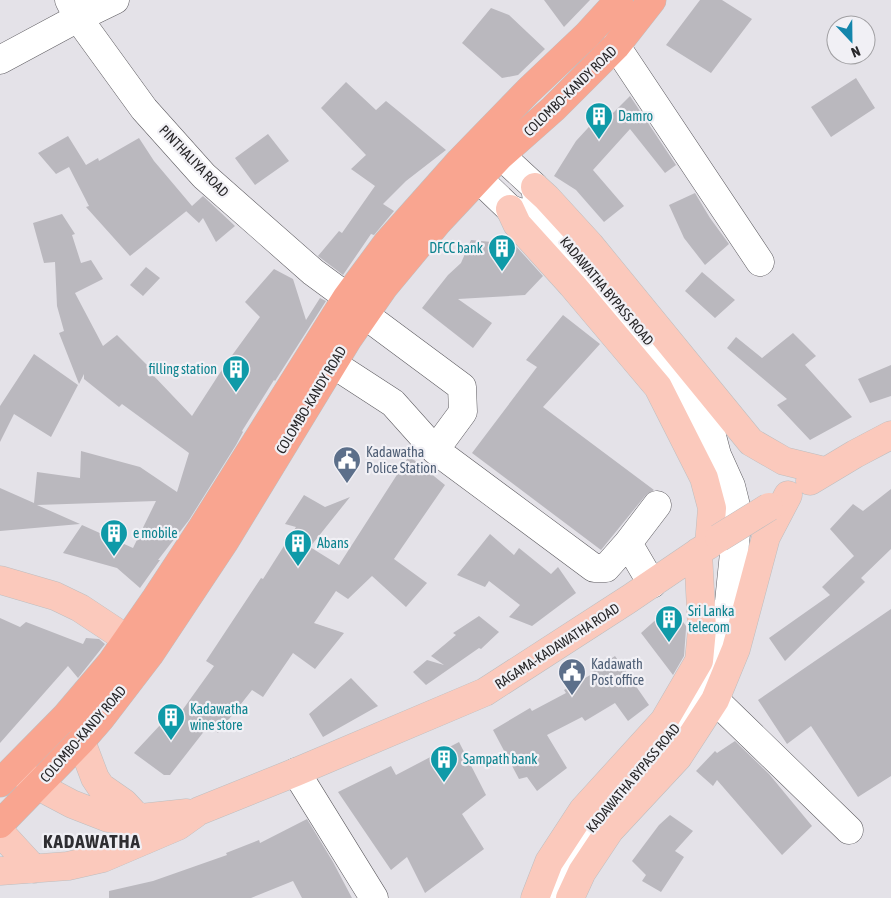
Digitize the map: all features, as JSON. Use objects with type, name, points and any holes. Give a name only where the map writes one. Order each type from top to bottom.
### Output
[{"type":"highway","name":"COLOMBO-KANDY ROAD","points":[[8,775],[71,710],[112,663],[139,647],[225,541],[333,364],[356,306],[387,243],[469,170],[491,147],[528,91],[587,36],[618,0]]},
{"type":"highway","name":"COLOMBO-KANDY ROAD","points":[[491,147],[553,109],[616,46],[652,0]]},
{"type":"highway","name":"COLOMBO-KANDY ROAD","points":[[0,824],[101,718],[202,528],[356,306]]},
{"type":"main road","points":[[535,187],[596,252],[751,442],[784,461],[825,471]]},
{"type":"main road","points":[[510,209],[517,224],[572,285],[658,387],[704,478],[712,508],[699,661],[664,721],[583,810],[549,862],[534,898]]},
{"type":"main road","name":"RAGAMA-KADAWATHA ROAD","points":[[198,811],[296,772],[484,692],[825,471],[891,435]]},
{"type":"main road","points":[[570,898],[582,872],[610,830],[678,757],[715,700],[736,649],[766,537],[778,501]]},
{"type":"main road","points":[[0,580],[55,596],[80,608],[139,647]]},
{"type":"main road","points":[[81,741],[95,778],[101,788],[124,803],[138,818]]},
{"type":"main road","points":[[8,775],[38,786],[72,804],[108,818],[122,820],[198,811]]},
{"type":"main road","points":[[0,871],[68,866],[103,858],[178,826],[198,811]]},
{"type":"main road","points":[[0,832],[34,869]]},
{"type":"street","points":[[0,60],[74,9],[115,0]]},
{"type":"street","name":"PINTHALIYA ROAD","points":[[74,9],[144,109],[204,176],[313,272],[462,387],[463,412],[435,450]]},
{"type":"street","points":[[616,46],[760,262]]},
{"type":"street","name":"KADAWATHA BYPASS ROAD","points":[[491,147],[535,187],[537,200],[546,216],[653,345],[695,403],[712,436],[717,456],[731,486],[738,514],[730,602],[715,667],[672,736],[593,824],[580,842],[552,898]]},
{"type":"street","name":"KADAWATHA BYPASS ROAD","points":[[469,170],[510,209],[527,214],[598,294],[668,382],[704,441],[717,456]]},
{"type":"street","points":[[333,364],[393,403],[435,450],[594,568],[606,568],[657,505]]},
{"type":"street","points":[[628,543],[652,584]]},
{"type":"street","points":[[715,700],[849,830]]},
{"type":"street","points":[[296,772],[374,898]]},
{"type":"building","points":[[544,0],[590,0],[564,27]]},
{"type":"building","points":[[700,0],[722,0],[752,19],[711,73],[666,45]]},
{"type":"building","points":[[491,8],[509,15],[545,49],[518,75],[502,78],[462,43]]},
{"type":"building","points":[[856,78],[875,108],[831,137],[811,107]]},
{"type":"building","points":[[346,82],[376,110],[386,101],[446,150],[406,181],[383,204],[394,211],[374,235],[371,234],[343,275],[318,256],[339,231],[342,233],[375,186],[351,169],[366,155],[321,108]]},
{"type":"building","points":[[630,96],[676,165],[665,173],[630,129],[593,170],[624,206],[604,222],[576,190],[554,176],[576,141],[598,117],[604,122]]},
{"type":"building","points":[[268,134],[289,161],[255,185],[235,158]]},
{"type":"building","points":[[68,136],[86,165],[98,158],[99,161],[139,138],[154,161],[192,206],[203,196],[235,226],[216,242],[203,218],[199,223],[186,211],[130,256],[86,207],[89,206],[69,167],[56,174],[38,153]]},
{"type":"building","points":[[695,193],[729,244],[705,265],[684,238],[669,205]]},
{"type":"building","points":[[62,214],[75,234],[72,235],[81,263],[91,260],[103,279],[75,293],[103,346],[117,335],[154,372],[152,374],[192,416],[225,365],[260,317],[245,302],[274,269],[293,279],[306,320],[320,298],[326,301],[242,431],[236,445],[189,520],[158,560],[160,560],[140,588],[117,568],[63,553],[82,525],[133,548],[156,501],[37,505],[80,524],[0,531],[0,488],[34,503],[37,472],[80,478],[81,451],[140,467],[177,492],[189,453],[122,404],[119,407],[84,379],[84,374],[79,384],[59,333],[64,331],[57,306],[55,262],[44,263],[33,223]]},
{"type":"building","points":[[471,240],[514,244],[543,276],[525,295],[458,299],[492,323],[473,348],[422,308],[448,275],[461,263]]},
{"type":"building","points":[[146,267],[160,278],[143,296],[130,285]]},
{"type":"building","points":[[702,272],[735,300],[715,318],[685,291]]},
{"type":"building","points":[[563,315],[600,344],[543,407],[654,490],[645,496],[601,550],[472,453],[537,367],[526,360]]},
{"type":"building","points":[[793,333],[816,356],[805,365],[852,417],[810,440],[777,405],[787,399],[727,348],[736,337],[762,358]]},
{"type":"building","points":[[34,354],[78,385],[51,437],[14,414],[0,442],[0,406]]},
{"type":"building","points":[[891,365],[891,396],[870,403],[858,379]]},
{"type":"building","points":[[409,456],[445,485],[394,559],[427,583],[406,607],[372,576],[348,599],[336,591],[314,623],[344,633],[315,669],[293,653],[263,697],[252,690],[218,733],[209,725],[170,775],[164,775],[134,753],[176,708],[181,712],[214,666],[206,661],[261,578],[263,579],[296,527],[285,524],[304,495],[325,507],[350,497],[310,547],[339,565]]},
{"type":"building","points":[[891,489],[891,549],[861,578],[865,582],[785,661],[769,638],[830,595],[822,587],[854,556],[830,529],[853,504],[863,511]]},
{"type":"building","points":[[490,534],[514,555],[519,548],[551,574],[558,567],[576,593],[532,626],[509,617],[520,605],[489,581],[485,587],[457,575]]},
{"type":"building","name":"Sri Lanka telecom","points":[[671,606],[686,626],[684,656],[673,675],[641,633]]},
{"type":"building","points":[[891,609],[891,776],[858,797],[811,726],[787,744],[758,700]]},
{"type":"building","points":[[479,616],[499,632],[481,649],[479,648],[426,685],[413,672],[427,660],[444,665],[431,656],[456,635],[453,633]]},
{"type":"building","points":[[0,618],[20,627],[26,622],[83,644],[86,638],[99,639],[105,644],[78,678],[68,666],[0,743]]},
{"type":"building","points":[[615,656],[649,705],[628,721],[615,703],[585,721],[582,717],[547,735],[567,768],[537,791],[527,777],[519,779],[493,730],[530,708],[532,711],[566,693],[564,690],[592,674],[592,672]]},
{"type":"building","points":[[351,678],[378,706],[323,737],[309,714]]},
{"type":"building","points":[[735,741],[769,774],[812,826],[782,855],[717,780],[713,786],[696,771],[715,751],[717,753]]},
{"type":"building","points":[[459,742],[486,795],[462,814],[484,849],[425,893],[407,857],[391,870],[338,792],[391,766],[396,775]]},
{"type":"building","points":[[670,815],[693,831],[675,851],[684,857],[661,892],[642,881],[646,875],[632,861],[659,825]]},
{"type":"building","points":[[307,819],[352,898],[302,898],[293,881],[251,898],[109,898],[109,891],[153,881],[227,855],[226,853],[259,840],[260,843]]},
{"type":"place","name":"Damro","points":[[599,140]]},
{"type":"place","name":"DFCC bank","points":[[502,272]]},
{"type":"place","name":"filling station","points":[[236,393]]},
{"type":"place","name":"Kadawatha Police Station","points":[[347,484]]},
{"type":"place","name":"e mobile","points":[[114,557]]},
{"type":"place","name":"Abans","points":[[298,567]]},
{"type":"place","name":"Sri Lanka telecom","points":[[669,643]]},
{"type":"place","name":"Kadawath Post office","points":[[572,696]]},
{"type":"place","name":"Kadawatha wine store","points":[[171,741]]},
{"type":"place","name":"Sampath bank","points":[[444,783]]},
{"type":"district","name":"KADAWATHA","points":[[92,841]]}]
